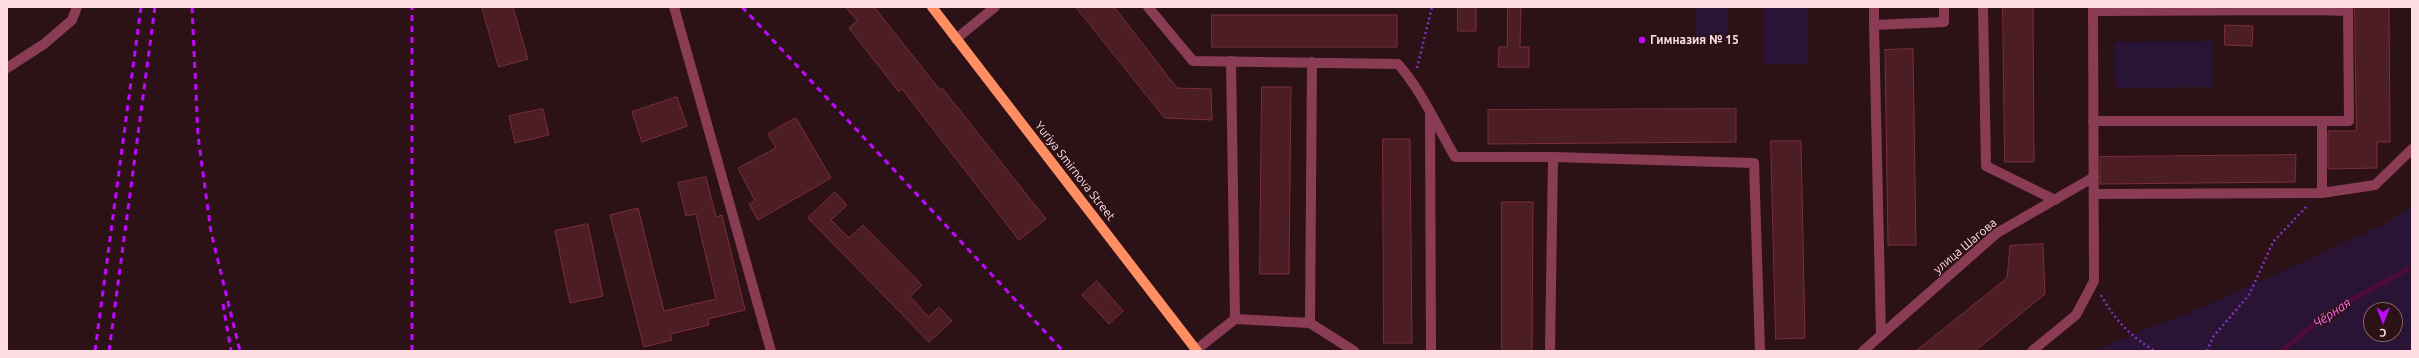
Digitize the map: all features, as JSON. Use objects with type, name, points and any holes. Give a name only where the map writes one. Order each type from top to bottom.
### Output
[{"type":"main road","name":"Yuriya Smirnova Street","points":[[932,7],[1196,350]]},
{"type":"lane","points":[[7,68],[44,44],[72,20],[76,7]]},
{"type":"lane","points":[[674,7],[771,351]]},
{"type":"lane","points":[[956,39],[995,7]]},
{"type":"lane","points":[[1148,7],[1194,61],[1398,64],[1414,82],[1430,115],[1455,156],[1553,157],[1754,163],[1760,351]]},
{"type":"lane","points":[[1874,7],[1881,336]]},
{"type":"lane","points":[[1874,25],[1944,22],[1944,7]]},
{"type":"lane","points":[[1983,7],[1986,166],[2055,200]]},
{"type":"lane","points":[[2032,351],[2076,315],[2094,281],[2093,121],[2093,9],[2348,9],[2349,121],[2093,121]]},
{"type":"lane","points":[[1231,61],[1235,320]]},
{"type":"lane","points":[[1310,323],[1312,62]]},
{"type":"lane","points":[[1430,115],[1431,351]]},
{"type":"lane","points":[[2322,121],[2322,192]]},
{"type":"lane","points":[[2094,194],[2322,192],[2375,185],[2412,149]]},
{"type":"lane","points":[[1550,351],[1553,157]]},
{"type":"lane","name":"улица Шагова","points":[[1863,351],[1997,233],[2094,177]]},
{"type":"lane","points":[[1196,350],[1235,320],[1310,323],[1354,351]]},
{"type":"path","points":[[1414,82],[1432,7]]},
{"type":"path","points":[[2207,351],[2213,337],[2249,296],[2273,242],[2293,219],[2322,192]]},
{"type":"path","points":[[2094,281],[2112,316],[2145,345],[2155,351]]},
{"type":"shaded area","points":[[1696,7],[1728,7],[1727,41],[1696,40]]},
{"type":"shaded area","points":[[1763,7],[1808,7],[1808,64],[1763,64]]},
{"type":"shaded area","points":[[2213,41],[2214,87],[2115,88],[2114,42]]},
{"type":"shaded area","points":[[2412,206],[2412,351],[2096,351],[2113,342],[2182,316],[2310,259],[2388,222]]},
{"type":"building","points":[[482,7],[513,7],[528,59],[499,67]]},
{"type":"building","points":[[846,7],[874,7],[940,90],[942,88],[1046,219],[1019,240],[902,89],[899,92],[849,28],[857,21]]},
{"type":"building","points":[[1076,7],[1114,7],[1177,88],[1211,89],[1212,120],[1165,118]]},
{"type":"building","points":[[1458,7],[1476,7],[1476,31],[1458,31]]},
{"type":"building","points":[[1508,7],[1521,7],[1520,47],[1529,47],[1529,67],[1498,67],[1499,47],[1507,47]]},
{"type":"building","points":[[2003,7],[2033,7],[2034,162],[2005,162]]},
{"type":"building","points":[[2355,7],[2389,7],[2390,142],[2377,142],[2377,168],[2328,169],[2328,131],[2356,131]]},
{"type":"building","points":[[1212,15],[1397,15],[1397,47],[1212,47]]},
{"type":"building","points":[[2225,25],[2253,26],[2252,46],[2225,45]]},
{"type":"building","points":[[1913,49],[1916,245],[1888,245],[1885,50]]},
{"type":"building","points":[[1262,87],[1291,87],[1289,274],[1260,274]]},
{"type":"building","points":[[677,97],[687,126],[642,142],[632,112]]},
{"type":"building","points":[[543,109],[549,135],[515,143],[509,116]]},
{"type":"building","points":[[1736,109],[1736,142],[1488,144],[1488,110]]},
{"type":"building","points":[[796,118],[831,178],[758,220],[749,204],[755,201],[738,168],[776,148],[768,134]]},
{"type":"building","points":[[1383,139],[1410,139],[1412,343],[1384,343]]},
{"type":"building","points":[[1771,141],[1801,141],[1805,338],[1776,339]]},
{"type":"building","points":[[2296,155],[2295,182],[2100,184],[2100,157]]},
{"type":"building","points":[[706,177],[716,217],[722,215],[745,310],[708,319],[709,325],[670,334],[672,340],[644,347],[610,215],[638,208],[664,311],[716,299],[696,214],[686,216],[678,183]]},
{"type":"building","points":[[835,192],[847,205],[831,220],[849,238],[863,225],[922,285],[910,297],[929,317],[939,307],[952,321],[929,342],[808,218]]},
{"type":"building","points":[[1502,202],[1533,202],[1532,351],[1502,351]]},
{"type":"building","points":[[588,224],[603,296],[570,303],[555,231]]},
{"type":"building","points":[[2043,244],[2045,294],[1975,351],[1916,351],[2007,278],[2010,246]]},
{"type":"building","points":[[1097,281],[1123,311],[1109,324],[1082,295]]},
{"type":"waterway","name":"Чёрная","points":[[2281,351],[2331,311],[2408,269]]},
{"type":"railway","points":[[95,351],[141,7]]},
{"type":"railway","points":[[109,351],[155,7]]},
{"type":"railway","points":[[192,7],[198,136],[211,232],[240,351]]},
{"type":"railway","points":[[412,7],[412,351]]},
{"type":"railway","points":[[742,7],[1063,351]]},
{"type":"railway","points":[[223,304],[231,351]]},
{"type":"place","name":"Гимназия № 15","points":[[1642,40]]}]
